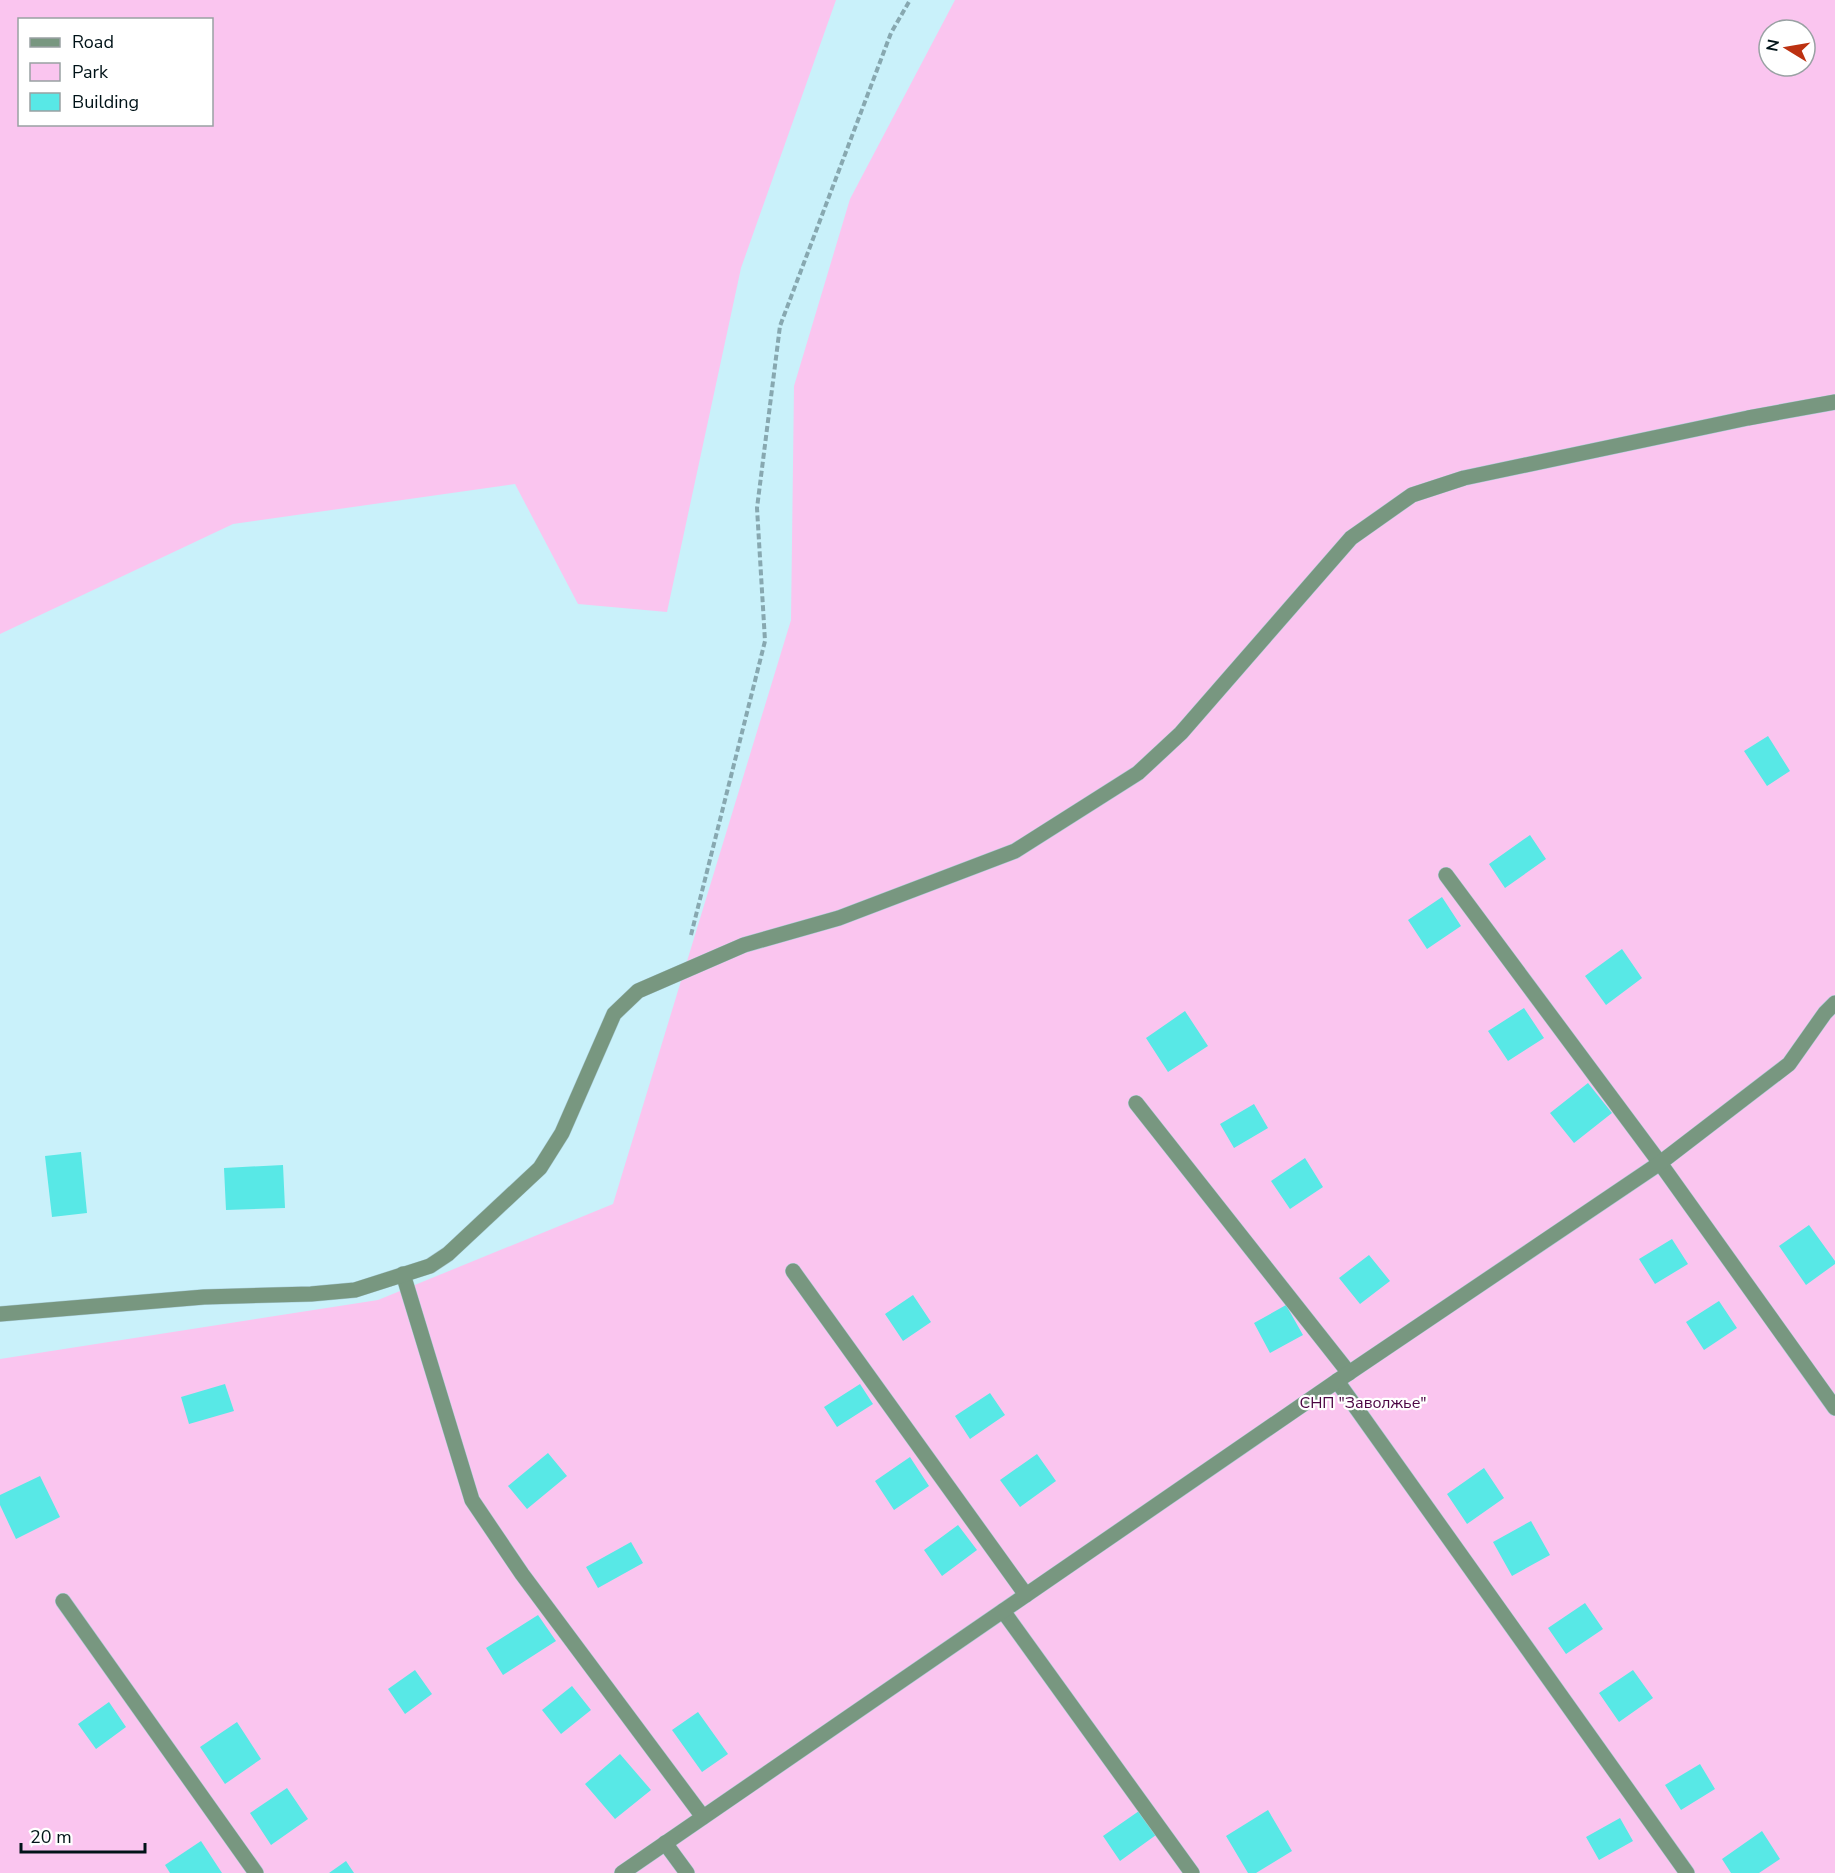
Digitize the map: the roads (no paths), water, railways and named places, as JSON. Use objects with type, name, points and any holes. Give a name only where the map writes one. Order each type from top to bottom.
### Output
[{"type":"street","points":[[0,1314],[204,1297],[311,1294],[355,1290],[430,1266],[448,1254],[540,1168],[562,1133],[614,1014],[638,991],[744,945],[839,918],[1015,851],[1138,773],[1181,733],[1351,538],[1412,495],[1464,478],[1835,402]]},
{"type":"street","points":[[1446,875],[1660,1163],[1835,1408]]},
{"type":"street","points":[[622,1873],[1343,1377],[1660,1163],[1789,1064],[1825,1013],[1835,1003]]},
{"type":"street","points":[[1136,1103],[1343,1377],[1687,1873]]},
{"type":"street","points":[[793,1271],[1026,1595]]},
{"type":"street","points":[[403,1274],[472,1500],[522,1574],[703,1817]]},
{"type":"street","points":[[63,1601],[256,1873]]},
{"type":"street","points":[[1003,1611],[1191,1873]]},
{"type":"street","points":[[665,1843],[687,1873]]},
{"type":"park label","name":"СНП \"Заволжье\"","points":[[1363,1402]]}]
